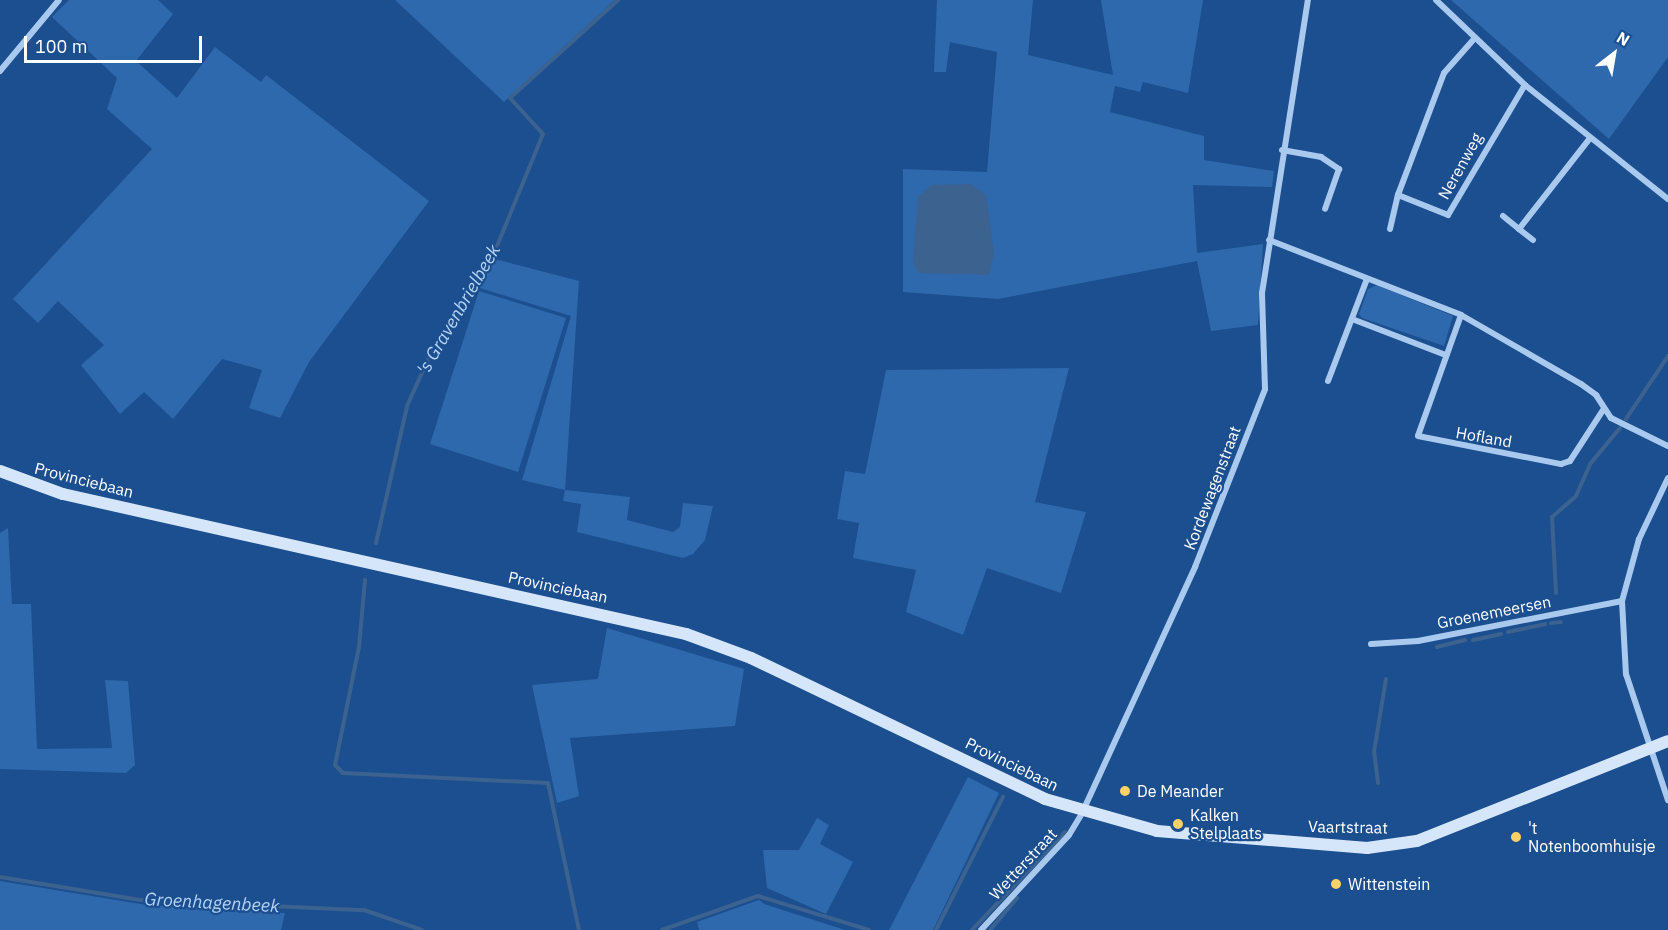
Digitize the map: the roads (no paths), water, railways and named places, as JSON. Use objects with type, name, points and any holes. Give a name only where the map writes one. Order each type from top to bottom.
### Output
[{"type":"main road","name":"Provinciebaan","points":[[0,471],[63,494],[686,634],[751,658],[1082,813]]},
{"type":"main road","name":"Vaartstraat","points":[[1082,813],[1157,831],[1392,846],[1467,823],[1668,741]]},
{"type":"street","points":[[0,71],[59,0]]},
{"type":"street","name":"Kordewagenstraat","points":[[1082,813],[1186,588],[1265,389],[1262,293],[1282,150],[1308,0]]},
{"type":"street","points":[[1436,0],[1474,39],[1525,85],[1668,199]]},
{"type":"street","points":[[1390,229],[1398,195],[1444,73],[1474,39]]},
{"type":"street","name":"Nerenweg","points":[[1398,195],[1448,215],[1525,85]]},
{"type":"street","points":[[1519,229],[1590,138]]},
{"type":"street","points":[[1282,150],[1321,157],[1339,169],[1326,209]]},
{"type":"street","points":[[1503,216],[1533,240]]},
{"type":"street","points":[[1269,240],[1461,315],[1581,384],[1596,395],[1603,410],[1668,446]]},
{"type":"street","points":[[1328,381],[1367,279]]},
{"type":"street","name":"Hofland","points":[[1461,315],[1419,427],[1418,436],[1427,440],[1561,464],[1570,461],[1603,410]]},
{"type":"street","points":[[1352,319],[1446,355]]},
{"type":"street","points":[[1668,478],[1639,539],[1622,601],[1626,674],[1650,737],[1650,748],[1668,800]]},
{"type":"street","name":"Groenemeersen","points":[[1371,644],[1418,641],[1622,601]]},
{"type":"street","name":"Wetterstraat","points":[[981,930],[1069,835],[1082,813]]},
{"type":"waterway","name":"'s Gravenbrielbeek","points":[[376,543],[407,406],[431,353],[495,251],[543,134],[510,98],[618,0]]},
{"type":"waterway","points":[[1626,419],[1668,356]]},
{"type":"waterway","points":[[1556,593],[1552,517],[1576,496],[1590,464],[1620,428]]},
{"type":"waterway","name":"'s Gravenbrielbeek","points":[[365,580],[359,647],[335,765],[343,773],[548,783],[579,930]]},
{"type":"waterway","points":[[1551,623],[1561,622]]},
{"type":"waterway","points":[[1508,632],[1545,624]]},
{"type":"waterway","points":[[1473,640],[1501,634]]},
{"type":"waterway","points":[[1437,647],[1465,640]]},
{"type":"waterway","points":[[1378,783],[1374,752],[1386,679]]},
{"type":"waterway","points":[[936,930],[1003,797]]},
{"type":"waterway","points":[[972,930],[1065,832]]},
{"type":"waterway","name":"Groenhagenbeek","points":[[0,877],[140,900],[364,910],[422,930]]},
{"type":"waterway","name":"'s Gravenbrielbeek","points":[[662,930],[758,896],[869,930]]},
{"type":"waterway","points":[[990,930],[1017,898]]},
{"type":"place","name":"De Meander","points":[[1125,791]]},
{"type":"place","name":"Kalken Stelplaats","points":[[1178,824]]},
{"type":"place","name":"'t Notenboomhuisje","points":[[1516,837]]},
{"type":"place","name":"Wittenstein","points":[[1336,884]]}]
